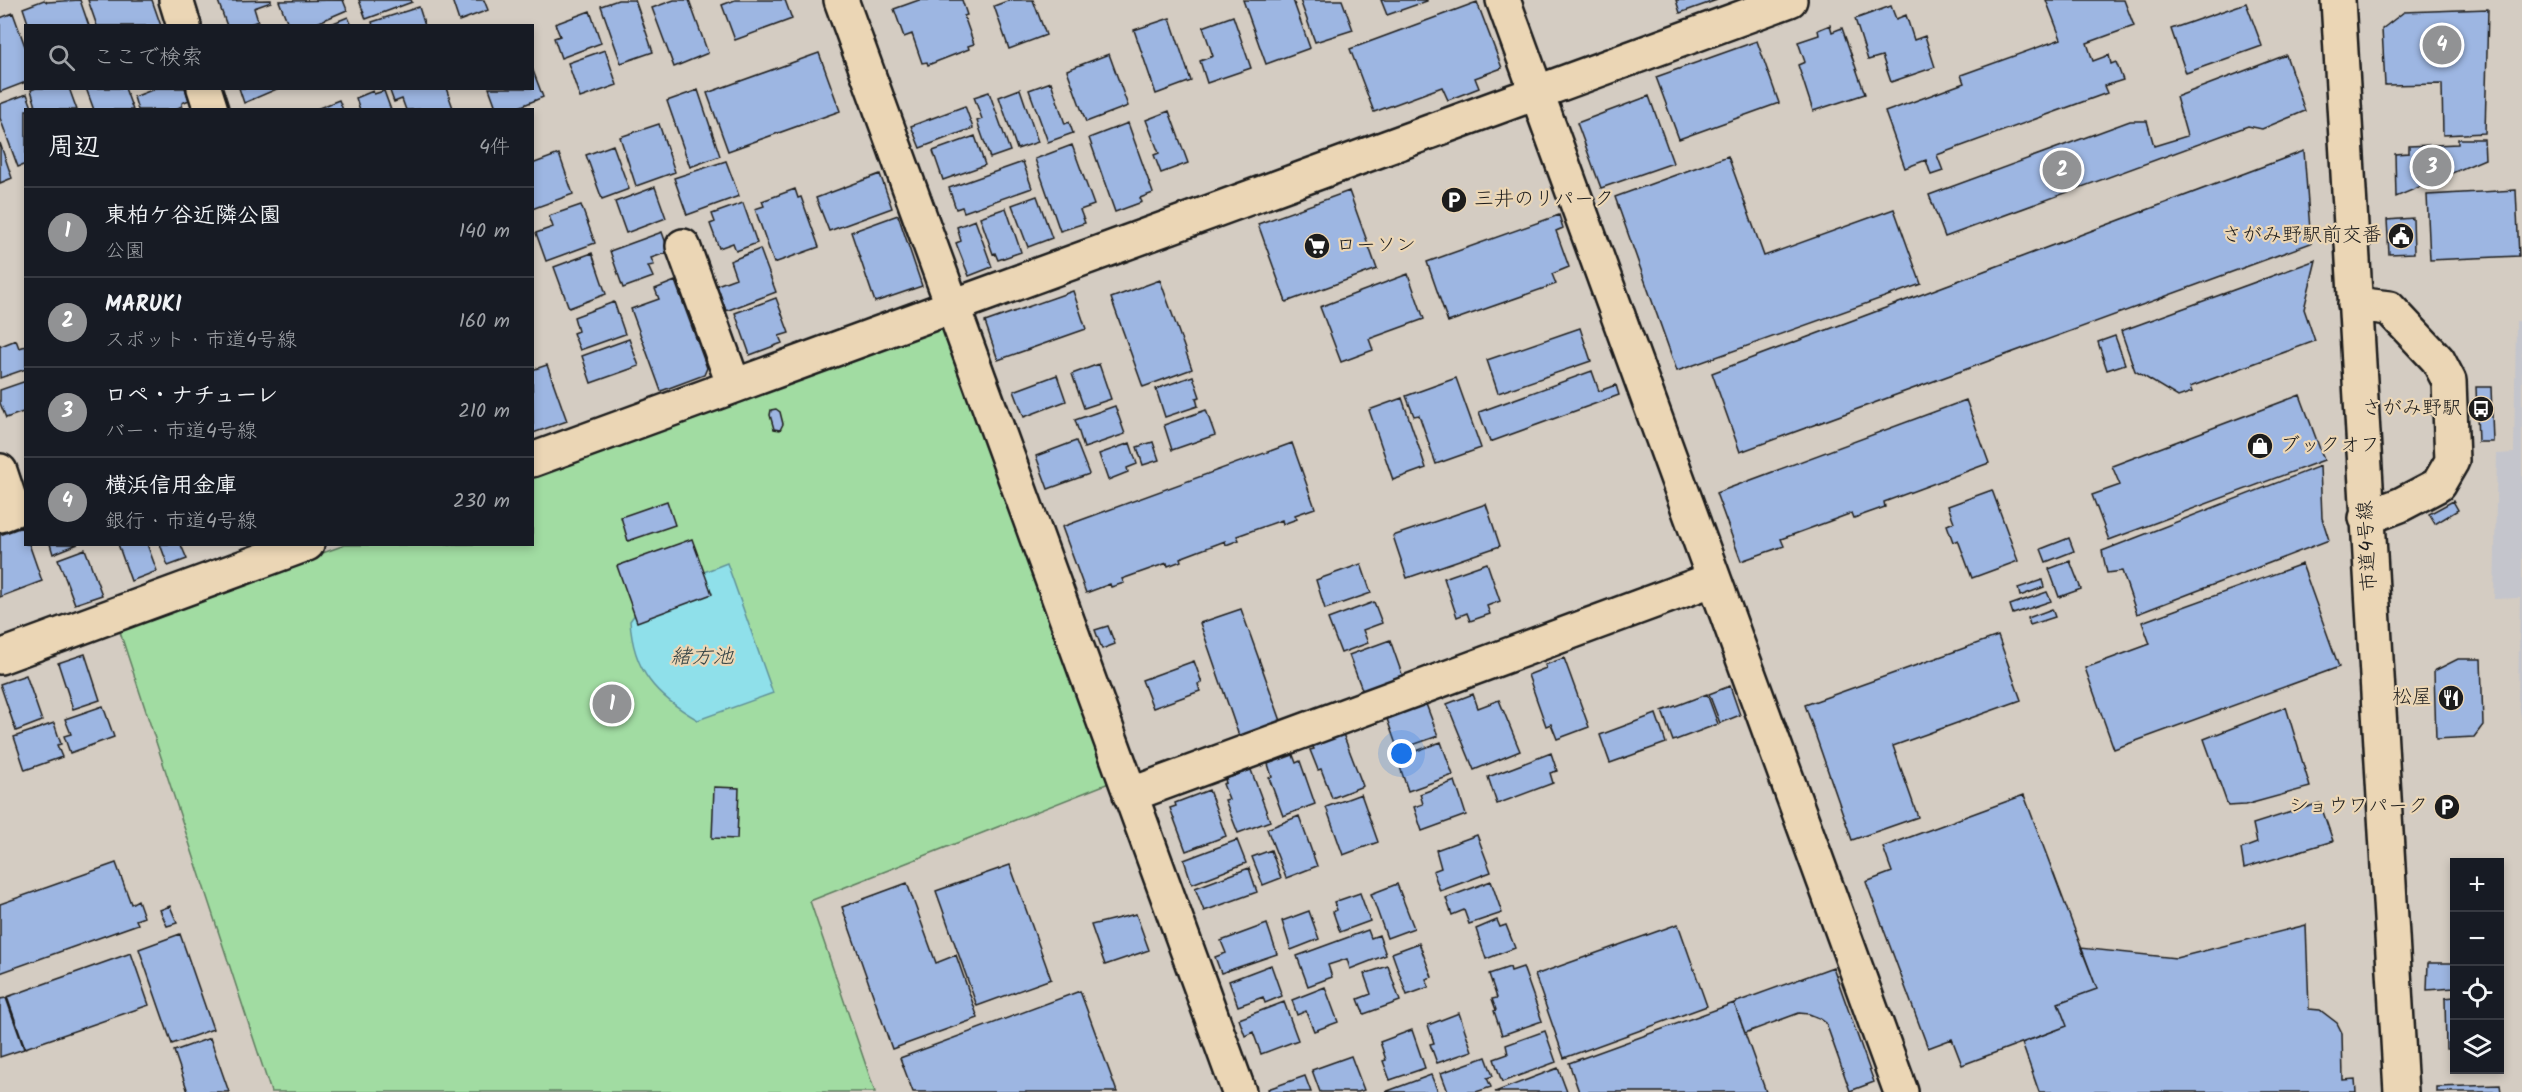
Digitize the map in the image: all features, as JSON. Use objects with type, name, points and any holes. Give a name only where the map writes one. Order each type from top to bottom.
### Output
[{"type":"street","points":[[176,0],[183,24]]},
{"type":"street","points":[[841,0],[1239,1092]]},
{"type":"street","points":[[1503,0],[1901,1092]]},
{"type":"street","points":[[534,459],[1790,0]]},
{"type":"street","name":"市道4号線","points":[[2338,0],[2366,518],[2401,1092]]},
{"type":"street","points":[[205,90],[210,108]]},
{"type":"street","points":[[683,246],[734,386]]},
{"type":"street","points":[[2355,304],[2389,308],[2438,360],[2449,381],[2452,461],[2438,485],[2400,505],[2366,518]]},
{"type":"street","points":[[0,471],[13,510],[0,515]]},
{"type":"street","points":[[0,657],[302,546]]},
{"type":"street","points":[[1130,795],[1714,579]]},
{"type":"shaded area","points":[[2516,321],[2522,321],[2522,723],[2518,698],[2520,598],[2494,599],[2497,454],[2514,453]]},
{"type":"green space","points":[[944,328],[1109,783],[810,901],[875,1092],[271,1092],[118,626],[342,546],[534,546],[534,477]]},
{"type":"water","name":"緒方池","points":[[727,563],[773,693],[698,720],[670,701],[649,680],[636,654],[630,621],[635,614],[704,572]]},
{"type":"building","points":[[44,0],[47,2],[80,0],[88,24],[28,24],[23,8]]},
{"type":"building","points":[[88,0],[152,0],[160,24],[96,24]]},
{"type":"building","points":[[271,0],[271,2],[254,8],[258,21],[250,24],[226,24],[218,1]]},
{"type":"building","points":[[343,0],[347,10],[315,24],[288,24],[279,1]]},
{"type":"building","points":[[359,0],[411,0],[412,2],[366,19]]},
{"type":"building","points":[[452,0],[484,0],[488,10],[459,21]]},
{"type":"building","points":[[618,0],[635,0],[653,52],[621,63],[601,6]]},
{"type":"building","points":[[674,0],[689,0],[708,53],[674,67],[652,8]]},
{"type":"building","points":[[735,0],[785,0],[792,19],[735,40],[722,5]]},
{"type":"building","points":[[919,0],[962,0],[967,15],[964,16],[974,44],[968,46],[969,49],[928,65],[927,62],[922,63],[912,34],[904,37],[894,9]]},
{"type":"building","points":[[1010,0],[1033,0],[1046,35],[1009,49],[994,6]]},
{"type":"building","points":[[1243,0],[1293,0],[1310,48],[1266,64]]},
{"type":"building","points":[[1300,0],[1342,0],[1353,30],[1315,42]]},
{"type":"building","points":[[1381,0],[1427,0],[1427,1],[1387,15]]},
{"type":"building","points":[[1676,0],[1717,0],[1680,13]]},
{"type":"building","points":[[2046,0],[2124,0],[2134,26],[2087,43],[2093,61],[2109,55],[2111,64],[2116,62],[2123,80],[2104,86],[2107,93],[1937,155],[1943,171],[1931,175],[1926,160],[1905,168],[1885,112],[1964,83],[1961,75],[2061,39]]},
{"type":"building","points":[[1477,2],[1502,68],[1475,78],[1479,88],[1448,100],[1442,87],[1374,112],[1350,49]]},
{"type":"building","points":[[2246,3],[2262,46],[2186,73],[2171,29]]},
{"type":"building","points":[[1891,6],[1896,19],[1906,15],[1914,40],[1925,36],[1935,67],[1891,82],[1882,56],[1868,60],[1855,19]]},
{"type":"building","points":[[419,7],[424,24],[372,24],[372,22]]},
{"type":"building","points":[[2488,9],[2485,133],[2443,135],[2442,84],[2385,85],[2382,29],[2404,12]]},
{"type":"building","points":[[590,11],[601,43],[561,58],[554,38],[560,36],[555,24]]},
{"type":"building","points":[[13,13],[24,43],[24,83],[0,92],[0,18]]},
{"type":"building","points":[[1233,16],[1251,68],[1207,83],[1200,61],[1213,56],[1203,27]]},
{"type":"building","points":[[348,17],[351,24],[331,24]]},
{"type":"building","points":[[1170,18],[1191,81],[1156,94],[1134,30]]},
{"type":"building","points":[[1830,25],[1832,32],[1842,28],[1865,94],[1813,111],[1798,65],[1805,62],[1798,42],[1819,35],[1818,30]]},
{"type":"building","points":[[1757,41],[1779,103],[1679,139],[1656,77]]},
{"type":"building","points":[[605,50],[617,85],[580,98],[568,63]]},
{"type":"building","points":[[819,53],[840,111],[728,151],[707,93]]},
{"type":"building","points":[[1109,54],[1128,106],[1086,122],[1067,70]]},
{"type":"building","points":[[2286,55],[2305,111],[2262,129],[2248,126],[1945,237],[1929,195],[2130,121],[2147,121],[2154,146],[2187,136],[2176,97]]},
{"type":"building","points":[[534,73],[543,97],[517,108],[496,108],[490,90],[534,90]]},
{"type":"building","points":[[1051,82],[1065,124],[1069,122],[1073,133],[1048,142],[1029,90]]},
{"type":"building","points":[[1020,89],[1038,142],[1017,149],[999,97]]},
{"type":"building","points":[[31,90],[70,90],[76,108],[36,108]]},
{"type":"building","points":[[87,90],[126,90],[132,108],[93,108]]},
{"type":"building","points":[[152,90],[186,90],[189,100],[178,108],[137,108],[134,97]]},
{"type":"building","points":[[240,90],[274,90],[244,103]]},
{"type":"building","points":[[390,90],[447,90],[453,108],[405,108],[402,99],[394,102]]},
{"type":"building","points":[[698,90],[720,156],[690,167],[667,101]]},
{"type":"building","points":[[373,91],[374,94],[384,91],[390,108],[359,108],[356,98]]},
{"type":"building","points":[[989,92],[1010,151],[990,158],[977,121],[982,119],[974,97]]},
{"type":"building","points":[[27,94],[32,108],[24,108],[24,165],[18,167],[0,118],[0,104]]},
{"type":"building","points":[[1649,96],[1673,163],[1601,188],[1577,123]]},
{"type":"building","points":[[339,100],[342,108],[319,108]]},
{"type":"building","points":[[965,106],[973,128],[920,148],[911,126]]},
{"type":"building","points":[[1169,111],[1188,163],[1161,173],[1154,155],[1159,153],[1146,120]]},
{"type":"building","points":[[1128,123],[1153,193],[1140,198],[1142,202],[1115,212],[1089,138]]},
{"type":"building","points":[[659,124],[675,172],[636,186],[620,137]]},
{"type":"building","points":[[975,136],[985,165],[943,180],[933,151]]},
{"type":"building","points":[[2458,139],[2484,139],[2485,159],[2396,197],[2395,154],[2409,153],[2409,146],[2458,144]]},
{"type":"building","points":[[0,143],[12,178],[0,183]]},
{"type":"building","points":[[613,145],[629,189],[602,199],[586,155]]},
{"type":"building","points":[[1072,145],[1094,205],[1080,210],[1085,223],[1060,231],[1035,159]]},
{"type":"building","points":[[2304,151],[2311,243],[1740,452],[1712,373]]},
{"type":"building","points":[[559,154],[573,194],[534,208],[534,163]]},
{"type":"building","points":[[1728,156],[1764,256],[1894,209],[1921,284],[1677,371],[1615,197]]},
{"type":"building","points":[[726,161],[739,196],[687,215],[674,178]]},
{"type":"building","points":[[1023,162],[1032,188],[964,212],[962,207],[956,209],[949,188]]},
{"type":"building","points":[[880,174],[892,208],[829,231],[816,198]]},
{"type":"building","points":[[655,187],[666,218],[626,233],[615,202]]},
{"type":"building","points":[[795,189],[798,198],[801,197],[819,247],[774,263],[755,209],[764,206],[762,201]]},
{"type":"building","points":[[2516,190],[2519,256],[2430,260],[2427,195]]},
{"type":"building","name":"ローソン","points":[[1349,191],[1377,269],[1286,302],[1258,224]]},
{"type":"building","points":[[1037,196],[1052,238],[1028,247],[1012,205]]},
{"type":"building","points":[[743,203],[757,243],[736,251],[733,243],[719,248],[710,224],[715,222],[712,214]]},
{"type":"building","points":[[581,205],[595,243],[546,261],[536,233],[553,227],[549,216]]},
{"type":"building","points":[[1006,208],[1021,252],[998,260],[995,253],[993,254],[980,217]]},
{"type":"building","points":[[898,215],[922,286],[875,302],[851,232]]},
{"type":"building","points":[[1559,215],[1563,228],[1556,231],[1569,267],[1552,274],[1556,284],[1448,322],[1427,262]]},
{"type":"building","name":"さがみ野駅前交番","points":[[2413,218],[2414,253],[2389,254],[2387,220]]},
{"type":"building","points":[[975,220],[992,267],[969,276],[956,243],[961,241],[957,227]]},
{"type":"building","points":[[662,232],[669,252],[651,258],[654,265],[648,266],[653,277],[623,288],[610,251]]},
{"type":"building","points":[[760,249],[776,292],[726,311],[717,285],[736,278],[730,261]]},
{"type":"building","points":[[592,253],[606,294],[569,308],[554,267]]},
{"type":"building","points":[[2316,260],[2304,309],[2315,341],[2190,387],[2192,392],[2178,397],[2135,371],[2121,331]]},
{"type":"building","points":[[1408,274],[1424,319],[1369,339],[1373,350],[1341,362],[1320,307]]},
{"type":"building","points":[[1160,280],[1192,369],[1143,387],[1111,298]]},
{"type":"building","points":[[675,281],[707,368],[704,375],[661,391],[631,309],[659,299],[655,289]]},
{"type":"building","points":[[1073,291],[1086,329],[998,360],[985,322]]},
{"type":"building","points":[[776,298],[789,333],[779,336],[782,343],[750,355],[735,313]]},
{"type":"building","points":[[614,302],[625,334],[580,350],[573,333],[578,331],[574,317]]},
{"type":"building","points":[[1580,328],[1591,361],[1498,393],[1487,360]]},
{"type":"building","points":[[2115,336],[2125,364],[2107,370],[2098,342]]},
{"type":"building","points":[[629,339],[639,366],[591,383],[582,356]]},
{"type":"building","points":[[16,340],[19,348],[24,347],[24,370],[0,378],[0,344],[1,346]]},
{"type":"building","points":[[1099,364],[1111,399],[1084,408],[1072,374]]},
{"type":"building","points":[[547,365],[567,421],[534,433],[534,369]]},
{"type":"building","points":[[1592,371],[1599,391],[1616,385],[1619,395],[1490,442],[1479,412]]},
{"type":"building","points":[[1057,375],[1066,401],[1024,417],[1014,391]]},
{"type":"building","points":[[1193,376],[1200,397],[1196,398],[1198,406],[1165,417],[1156,389]]},
{"type":"building","points":[[1456,378],[1481,448],[1436,464],[1419,415],[1414,416],[1406,396]]},
{"type":"building","points":[[24,382],[24,412],[6,418],[0,403],[0,390]]},
{"type":"building","points":[[2476,387],[2491,387],[2493,442],[2478,442]]},
{"type":"building","points":[[2300,395],[2324,460],[2109,540],[2092,495],[2120,485],[2112,466]]},
{"type":"building","points":[[1402,398],[1426,468],[1393,480],[1369,410]]},
{"type":"building","points":[[1966,400],[1989,463],[1884,502],[1885,507],[1854,518],[1852,513],[1781,539],[1784,546],[1741,561],[1716,493]]},
{"type":"building","points":[[1115,406],[1125,434],[1084,448],[1075,420]]},
{"type":"building","points":[[776,409],[780,412],[783,424],[780,430],[774,429],[770,415],[771,410]]},
{"type":"building","points":[[1206,410],[1215,435],[1172,450],[1164,425]]},
{"type":"building","points":[[1076,441],[1089,474],[1048,489],[1036,456]]},
{"type":"building","points":[[1153,442],[1159,460],[1143,465],[1137,447]]},
{"type":"building","points":[[1130,443],[1137,464],[1127,468],[1128,472],[1108,480],[1099,454]]},
{"type":"building","points":[[1292,443],[1315,508],[1295,515],[1297,519],[1283,524],[1282,520],[1237,536],[1239,540],[1226,545],[1225,541],[1180,558],[1181,561],[1168,566],[1167,563],[1122,579],[1124,583],[1111,587],[1110,584],[1086,593],[1062,527]]},
{"type":"building","points":[[2320,466],[2322,518],[2329,540],[2137,614],[2122,571],[2107,573],[2102,551]]},
{"type":"building","points":[[1992,490],[2018,561],[1972,578],[1958,540],[1953,542],[1947,525],[1954,522],[1948,506]]},
{"type":"building","points":[[667,501],[675,525],[628,541],[621,517]]},
{"type":"building","points":[[2453,501],[2458,510],[2435,524],[2429,514]]},
{"type":"building","points":[[1486,504],[1500,546],[1407,578],[1393,536]]},
{"type":"building","points":[[22,527],[24,546],[30,546],[42,581],[0,597],[0,535]]},
{"type":"building","points":[[2069,538],[2074,551],[2046,562],[2041,549]]},
{"type":"building","points":[[692,539],[712,594],[637,622],[617,566]]},
{"type":"building","points":[[51,546],[73,546],[53,554]]},
{"type":"building","points":[[119,546],[148,546],[157,571],[131,581]]},
{"type":"building","points":[[161,546],[181,546],[187,559],[168,566]]},
{"type":"building","points":[[85,549],[102,595],[75,604],[58,559]]},
{"type":"building","points":[[2070,561],[2081,589],[2059,597],[2049,569]]},
{"type":"building","points":[[1487,563],[1500,601],[1487,606],[1490,614],[1470,621],[1467,613],[1457,617],[1444,578]]},
{"type":"building","points":[[1361,564],[1371,593],[1325,609],[1316,580]]},
{"type":"building","points":[[2302,564],[2339,667],[2114,749],[2085,668],[2150,644],[2142,622]]},
{"type":"building","points":[[2042,580],[2044,587],[2020,596],[2018,588]]},
{"type":"building","points":[[2047,592],[2051,601],[2013,614],[2010,605]]},
{"type":"building","points":[[1374,602],[1382,623],[1363,630],[1368,643],[1341,653],[1328,619]]},
{"type":"building","points":[[1241,609],[1281,721],[1239,736],[1200,623]]},
{"type":"building","points":[[2052,609],[2055,617],[2030,625],[2028,618]]},
{"type":"building","points":[[1108,626],[1115,644],[1102,649],[1095,630]]},
{"type":"building","points":[[1998,636],[2021,700],[1893,746],[1918,817],[1852,840],[1805,705]]},
{"type":"building","points":[[1390,640],[1403,677],[1363,692],[1349,655]]},
{"type":"building","points":[[85,654],[100,700],[73,709],[58,663]]},
{"type":"building","points":[[1564,658],[1589,727],[1557,739],[1551,724],[1546,726],[1528,675]]},
{"type":"building","points":[[2458,659],[2481,659],[2483,725],[2474,737],[2436,739],[2434,671]]},
{"type":"building","points":[[1194,661],[1202,683],[1198,684],[1200,691],[1153,708],[1142,680]]},
{"type":"building","points":[[26,675],[42,721],[16,731],[0,684]]},
{"type":"building","points":[[1730,686],[1740,715],[1720,723],[1709,694]]},
{"type":"building","points":[[1473,694],[1478,708],[1499,700],[1520,751],[1474,770],[1447,704]]},
{"type":"building","points":[[1707,694],[1718,724],[1673,741],[1662,711]]},
{"type":"building","points":[[1426,704],[1438,736],[1398,750],[1387,719]]},
{"type":"building","points":[[103,706],[114,737],[70,753],[64,736],[71,734],[65,719]]},
{"type":"building","points":[[2286,707],[2310,787],[2245,805],[2228,806],[2204,739]]},
{"type":"building","points":[[1656,714],[1666,743],[1610,763],[1600,735]]},
{"type":"building","points":[[54,723],[61,744],[57,745],[62,757],[25,770],[14,737]]},
{"type":"building","points":[[1343,734],[1363,786],[1332,798],[1321,769],[1318,770],[1310,750],[1314,749],[1312,745]]},
{"type":"building","points":[[1441,742],[1453,775],[1408,791],[1397,758]]},
{"type":"building","points":[[1551,753],[1557,771],[1550,773],[1553,783],[1497,804],[1488,777]]},
{"type":"building","points":[[1293,755],[1296,763],[1300,761],[1315,804],[1283,816],[1269,778],[1272,777],[1268,764]]},
{"type":"building","points":[[1251,770],[1270,821],[1238,833],[1225,800],[1229,799],[1223,784],[1226,783],[1225,779]]},
{"type":"building","points":[[1455,781],[1466,815],[1422,831],[1414,807],[1423,804],[1420,794]]},
{"type":"building","points":[[714,787],[739,788],[737,839],[712,838]]},
{"type":"building","points":[[1209,790],[1226,836],[1186,851],[1170,808],[1176,806],[1175,803]]},
{"type":"building","points":[[1361,794],[1378,842],[1343,855],[1326,807]]},
{"type":"building","points":[[2024,795],[2097,989],[2058,1003],[2067,1026],[1962,1065],[1952,1039],[1928,1048],[1866,882],[1892,872],[1883,847]]},
{"type":"building","points":[[2320,803],[2333,841],[2244,868],[2241,849],[2257,843],[2253,824]]},
{"type":"building","points":[[1299,816],[1317,866],[1286,878],[1267,829]]},
{"type":"building","points":[[1477,835],[1491,872],[1440,891],[1433,871],[1441,868],[1436,850]]},
{"type":"building","points":[[1237,840],[1246,863],[1192,884],[1184,860]]},
{"type":"building","points":[[1271,850],[1281,878],[1263,885],[1252,857]]},
{"type":"building","points":[[116,863],[131,904],[138,900],[144,917],[136,920],[138,924],[0,973],[0,904]]},
{"type":"building","points":[[1010,865],[1051,979],[977,1006],[936,891]]},
{"type":"building","points":[[1249,868],[1257,892],[1204,911],[1195,888]]},
{"type":"building","points":[[1491,881],[1502,913],[1469,924],[1464,910],[1452,915],[1446,898]]},
{"type":"building","points":[[907,883],[936,963],[956,955],[978,1018],[892,1049],[842,907]]},
{"type":"building","points":[[1397,884],[1414,928],[1387,938],[1371,894]]},
{"type":"building","points":[[1360,893],[1370,921],[1340,932],[1333,912],[1337,910],[1334,902]]},
{"type":"building","points":[[170,906],[177,923],[167,926],[160,910]]},
{"type":"building","points":[[1309,911],[1319,939],[1291,950],[1282,921]]},
{"type":"building","points":[[1136,914],[1149,950],[1105,965],[1091,925]]},
{"type":"building","points":[[1497,920],[1500,927],[1506,925],[1515,948],[1486,959],[1476,929]]},
{"type":"building","points":[[1267,924],[1277,954],[1221,973],[1215,957],[1226,953],[1221,941]]},
{"type":"building","points":[[1678,924],[1707,1006],[1564,1058],[1535,975]]},
{"type":"building","points":[[2306,925],[2309,1009],[2320,1010],[2337,1023],[2342,1033],[2343,1080],[2355,1079],[2356,1092],[2039,1092],[2022,1043],[2067,1026],[2058,1003],[2097,989],[2081,948],[2176,958]]},
{"type":"building","points":[[1368,930],[1371,938],[1379,935],[1386,955],[1350,969],[1347,959],[1328,965],[1332,977],[1308,986],[1297,956]]},
{"type":"building","points":[[180,934],[213,1029],[172,1044],[139,949]]},
{"type":"building","points":[[1419,943],[1432,977],[1426,979],[1429,987],[1407,995],[1392,953]]},
{"type":"building","points":[[131,953],[149,1005],[25,1048],[7,997]]},
{"type":"building","points":[[2428,963],[2450,963],[2450,988],[2427,990]]},
{"type":"building","points":[[1271,965],[1282,996],[1265,1003],[1263,997],[1238,1006],[1229,981]]},
{"type":"building","points":[[1388,966],[1400,1001],[1364,1014],[1358,999],[1371,994],[1364,974]]},
{"type":"building","points":[[1510,967],[1511,971],[1523,967],[1542,1021],[1502,1035],[1492,999],[1497,998],[1489,974]]},
{"type":"building","points":[[1833,967],[1874,1082],[1850,1091],[1826,1023],[1809,1014],[1799,1013],[1745,1033],[1734,1003]]},
{"type":"building","points":[[1325,987],[1338,1022],[1314,1031],[1306,1011],[1297,1015],[1292,1000]]},
{"type":"building","points":[[1080,991],[1117,1092],[913,1092],[900,1058]]},
{"type":"building","points":[[2450,997],[2450,1049],[2446,1049],[2445,998]]},
{"type":"building","points":[[6,998],[24,1049],[0,1057],[0,999]]},
{"type":"building","points":[[1284,1002],[1298,1040],[1261,1054],[1253,1032],[1245,1036],[1239,1019]]},
{"type":"building","points":[[1734,1003],[1766,1092],[1579,1092],[1569,1063]]},
{"type":"building","points":[[1459,1013],[1472,1051],[1437,1063],[1430,1044],[1434,1043],[1428,1025]]},
{"type":"building","points":[[1412,1030],[1425,1068],[1390,1080],[1383,1061],[1386,1060],[1380,1042]]},
{"type":"building","points":[[1545,1031],[1556,1062],[1502,1082],[1494,1059],[1508,1054],[1506,1045]]},
{"type":"building","points":[[210,1038],[229,1092],[188,1092],[174,1051]]},
{"type":"building","points":[[1351,1056],[1364,1090],[1320,1092],[1312,1070]]},
{"type":"building","points":[[1486,1057],[1493,1076],[1487,1078],[1491,1087],[1476,1092],[1448,1092],[1441,1073]]},
{"type":"building","points":[[1558,1068],[1567,1092],[1495,1092]]},
{"type":"building","points":[[1431,1075],[1438,1092],[1385,1092]]},
{"type":"building","points":[[1305,1076],[1311,1092],[1269,1092],[1268,1089]]},
{"type":"building","points":[[2500,1085],[2501,1092],[2437,1092],[2437,1087]]},
{"type":"place","name":"横浜信用金庫","points":[[2442,45]]},
{"type":"place","name":"ロペ・ナチューレ","points":[[2432,167]]},
{"type":"place","name":"MARUKI","points":[[2062,170]]},
{"type":"place","name":"三井のリパーク","points":[[1454,200]]},
{"type":"place","name":"さがみ野駅前交番","points":[[2401,236]]},
{"type":"place","name":"ローソン","points":[[1317,246]]},
{"type":"place","name":"さがみ野駅","points":[[2481,409]]},
{"type":"place","name":"ブックオフ","points":[[2260,446]]},
{"type":"place","name":"松屋","points":[[2451,698]]},
{"type":"place","name":"東柏ケ谷近隣公園","points":[[612,704]]},
{"type":"place","name":"ショウワパーク","points":[[2447,807]]}]
